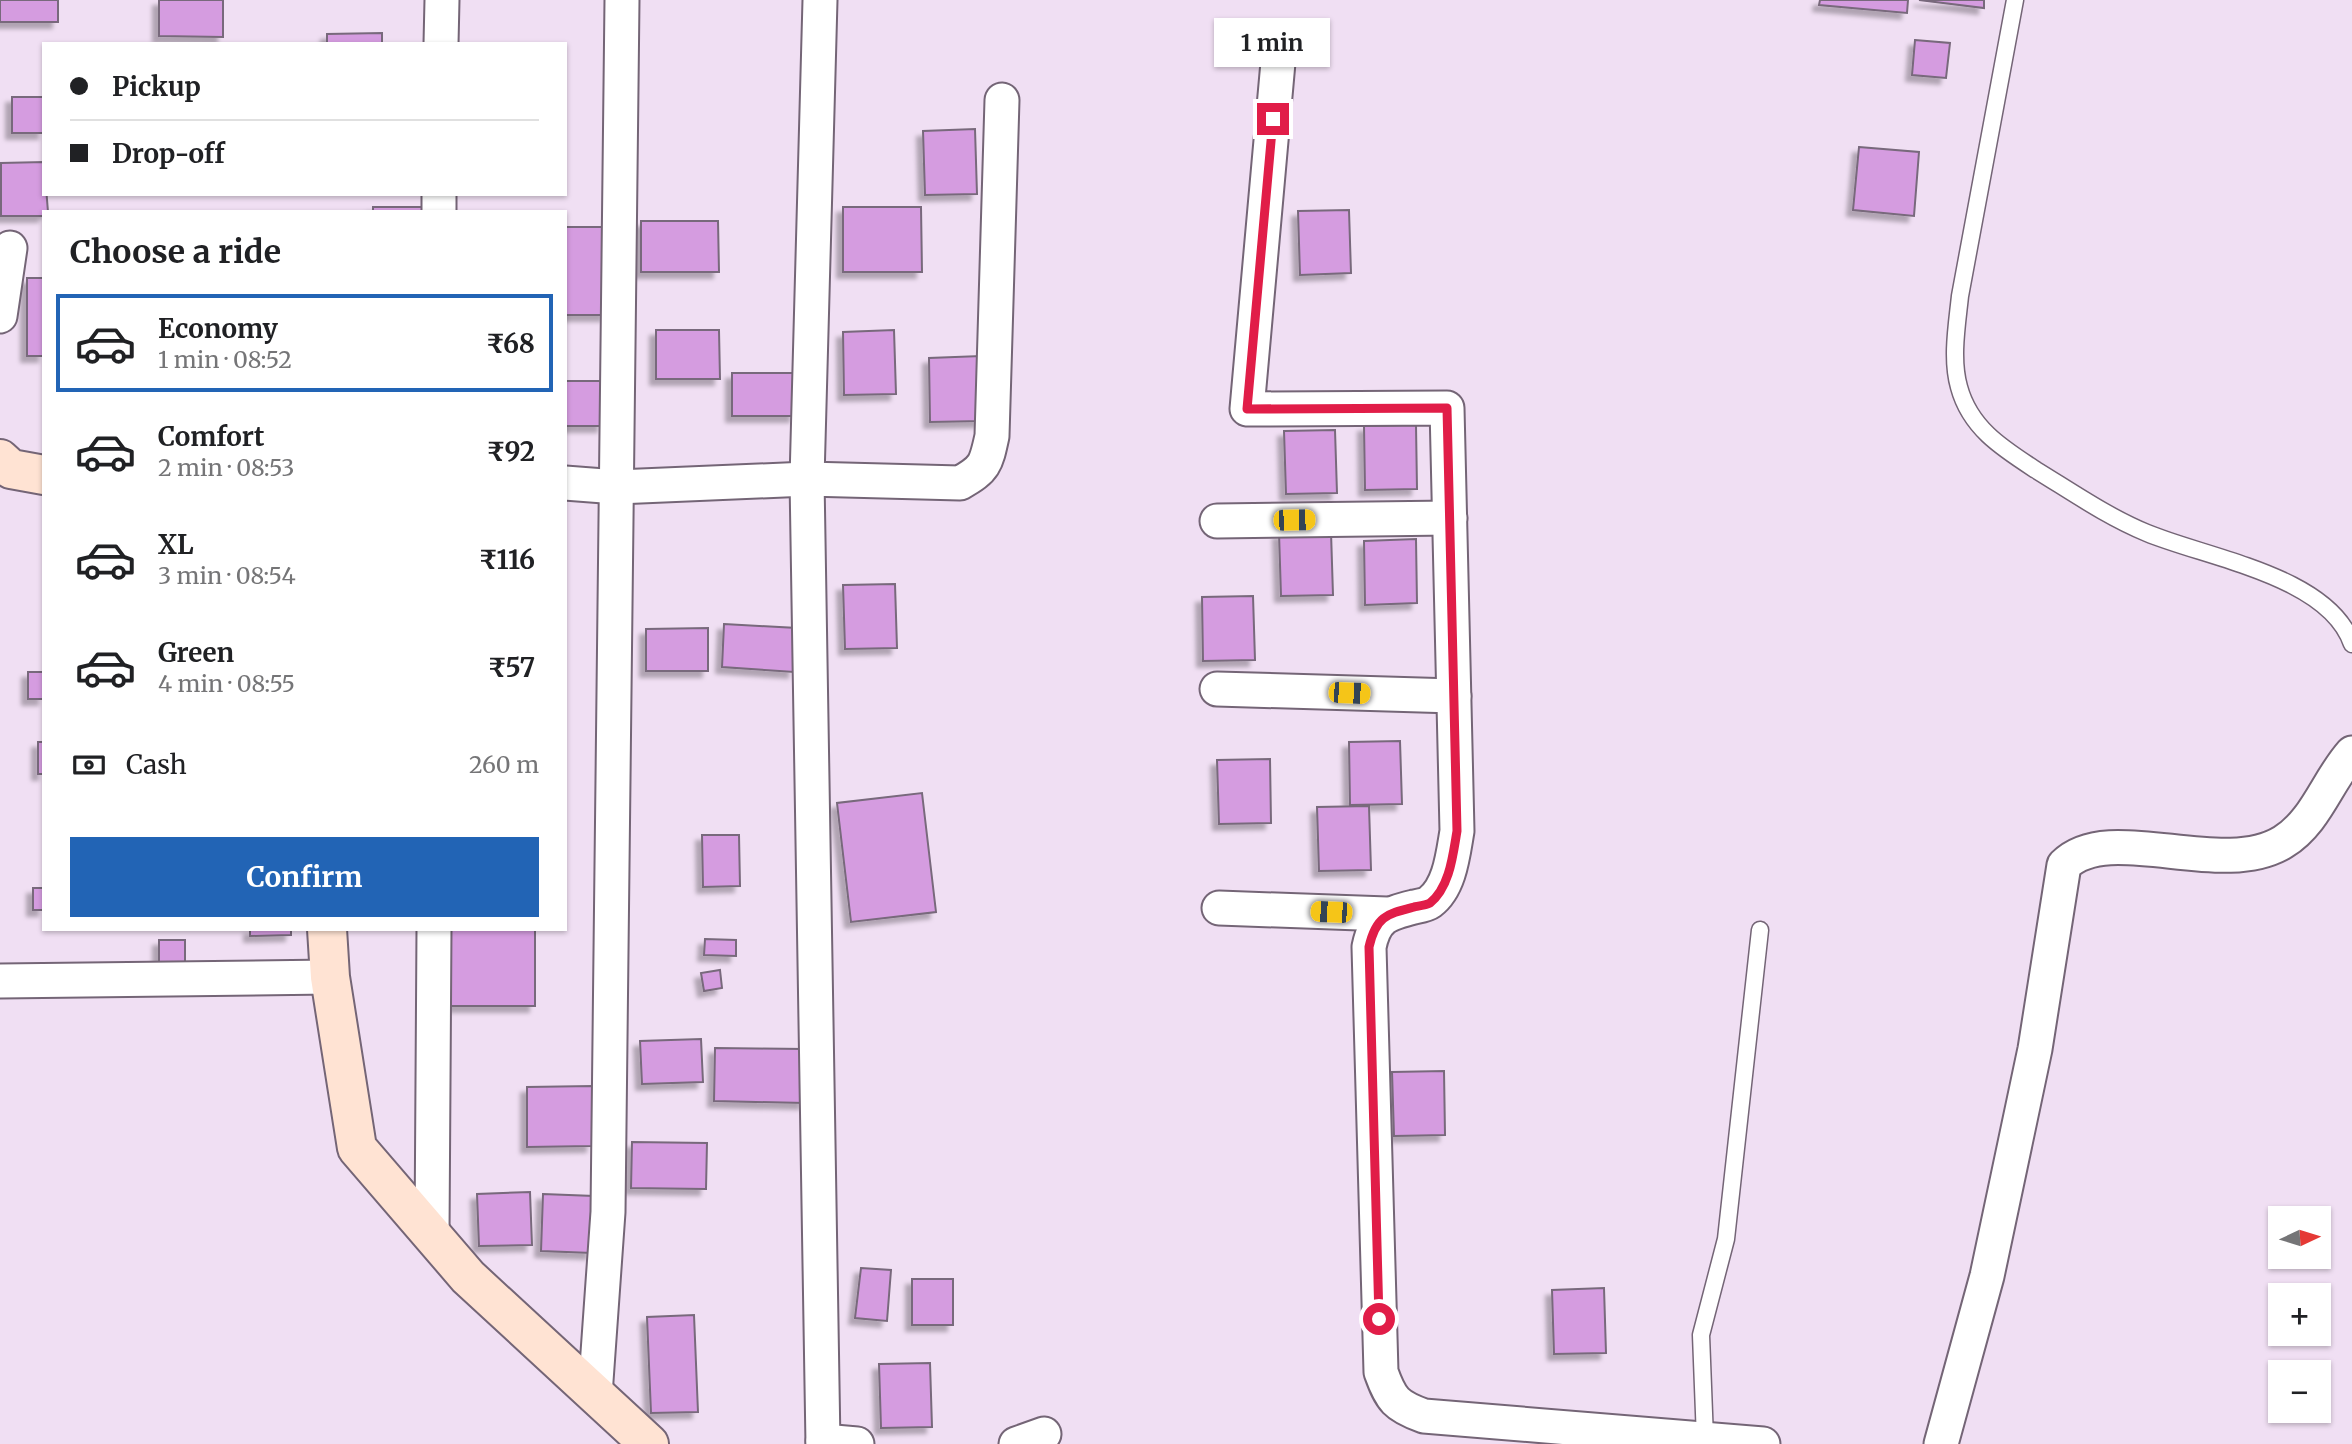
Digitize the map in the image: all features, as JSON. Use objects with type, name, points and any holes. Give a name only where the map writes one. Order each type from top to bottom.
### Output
[{"type":"main road","points":[[0,459],[11,469],[42,475]]},
{"type":"main road","points":[[327,931],[330,977],[358,1148],[468,1277],[649,1444]]},
{"type":"street","points":[[441,42],[442,0]]},
{"type":"street","points":[[595,1395],[608,1212],[622,0]]},
{"type":"street","points":[[820,0],[807,479],[823,1442],[857,1444]]},
{"type":"street","points":[[1219,908],[1387,914],[1429,904],[1442,887],[1452,863],[1457,831],[1447,408],[1247,409],[1280,40]]},
{"type":"street","points":[[567,484],[617,486],[807,479],[960,483],[980,472],[986,463],[992,436],[1002,100]]},
{"type":"street","points":[[0,316],[10,248]]},
{"type":"street","points":[[1217,521],[1450,518]]},
{"type":"street","points":[[1217,689],[1454,696]]},
{"type":"street","points":[[1941,1444],[1987,1276],[2035,1049],[2064,865],[2075,855],[2101,847],[2217,855],[2263,851],[2283,843],[2303,828],[2352,753]]},
{"type":"street","points":[[1387,914],[1376,926],[1369,947],[1381,1372],[1388,1392],[1399,1407],[1462,1432],[1705,1439],[1763,1444]]},
{"type":"street","points":[[432,1234],[434,931]]},
{"type":"street","points":[[0,981],[330,977]]},
{"type":"lane","points":[[2015,0],[1959,296],[1955,344],[1958,385],[1971,417],[1995,444],[2090,503],[2146,533],[2292,584],[2325,607],[2348,634],[2352,644]]},
{"type":"lane","points":[[1705,1439],[1701,1335],[1726,1240],[1760,930]]},
{"type":"building","points":[[0,0],[58,0],[58,22],[0,22]]},
{"type":"building","points":[[159,0],[223,0],[223,37],[159,36]]},
{"type":"building","points":[[1820,0],[1908,0],[1907,13],[1819,5]]},
{"type":"building","points":[[1919,0],[1984,0],[1984,8]]},
{"type":"building","points":[[382,33],[382,42],[327,42],[327,34]]},
{"type":"building","points":[[1915,40],[1950,43],[1946,78],[1912,75]]},
{"type":"building","points":[[12,97],[42,97],[42,133],[12,133]]},
{"type":"building","points":[[975,129],[977,194],[925,195],[923,131]]},
{"type":"building","points":[[1859,147],[1919,152],[1914,216],[1853,210]]},
{"type":"building","points":[[42,162],[42,196],[47,196],[48,210],[42,210],[42,216],[1,216],[1,163]]},
{"type":"building","points":[[373,207],[429,207],[429,210],[373,210]]},
{"type":"building","points":[[843,207],[921,207],[922,272],[843,272]]},
{"type":"building","points":[[1349,210],[1351,273],[1300,275],[1298,211]]},
{"type":"building","points":[[641,221],[718,221],[719,272],[641,272]]},
{"type":"building","points":[[567,227],[606,227],[607,315],[567,315]]},
{"type":"building","points":[[27,278],[42,278],[42,356],[27,356]]},
{"type":"building","points":[[656,330],[719,330],[720,379],[656,379]]},
{"type":"building","points":[[894,330],[896,394],[844,395],[843,332]]},
{"type":"building","points":[[981,356],[982,421],[930,422],[929,358]]},
{"type":"building","points":[[732,373],[795,373],[795,416],[732,416]]},
{"type":"building","points":[[567,381],[603,381],[603,426],[567,426]]},
{"type":"building","points":[[1416,425],[1417,489],[1365,490],[1364,426]]},
{"type":"building","points":[[1335,430],[1337,493],[1286,494],[1284,431]]},
{"type":"building","points":[[1331,532],[1333,595],[1281,596],[1279,533]]},
{"type":"building","points":[[1416,539],[1417,603],[1365,605],[1364,541]]},
{"type":"building","points":[[895,584],[897,648],[845,649],[843,585]]},
{"type":"building","points":[[1253,596],[1255,660],[1203,661],[1202,597]]},
{"type":"building","points":[[724,624],[797,628],[794,672],[722,667]]},
{"type":"building","points":[[708,628],[708,671],[646,671],[646,629]]},
{"type":"building","points":[[28,672],[42,672],[42,699],[28,699]]},
{"type":"building","points":[[1400,741],[1402,804],[1350,805],[1349,742]]},
{"type":"building","points":[[38,742],[42,742],[42,774],[38,774]]},
{"type":"building","points":[[1270,759],[1271,823],[1219,824],[1217,760]]},
{"type":"building","points":[[922,793],[936,912],[851,922],[837,803]]},
{"type":"building","points":[[1369,806],[1371,870],[1319,871],[1317,807]]},
{"type":"building","points":[[702,835],[739,835],[740,886],[703,887]]},
{"type":"building","points":[[33,888],[42,888],[42,910],[33,910]]},
{"type":"building","points":[[250,931],[291,931],[291,935],[250,936]]},
{"type":"building","points":[[448,931],[535,931],[535,1006],[448,1006]]},
{"type":"building","points":[[705,939],[736,940],[736,956],[704,955]]},
{"type":"building","points":[[159,940],[185,940],[185,968],[159,968]]},
{"type":"building","points":[[720,970],[722,988],[704,991],[701,973]]},
{"type":"building","points":[[701,1039],[703,1082],[642,1084],[640,1041]]},
{"type":"building","points":[[715,1048],[805,1049],[805,1103],[714,1101]]},
{"type":"building","points":[[1444,1071],[1445,1135],[1394,1136],[1392,1072]]},
{"type":"building","points":[[592,1086],[592,1146],[527,1147],[527,1087]]},
{"type":"building","points":[[632,1142],[707,1143],[706,1189],[631,1188]]},
{"type":"building","points":[[530,1192],[532,1245],[479,1246],[477,1194]]},
{"type":"building","points":[[543,1194],[594,1196],[592,1253],[541,1251]]},
{"type":"building","points":[[861,1268],[891,1270],[887,1321],[855,1318]]},
{"type":"building","points":[[912,1279],[953,1279],[953,1325],[912,1325]]},
{"type":"building","points":[[1604,1288],[1606,1353],[1554,1354],[1552,1290]]},
{"type":"building","points":[[694,1315],[698,1412],[651,1413],[647,1317]]},
{"type":"building","points":[[930,1363],[932,1427],[881,1428],[879,1364]]},
{"type":"route","points":[[1273,119],[1247,409],[1447,408],[1457,831],[1452,863],[1442,887],[1429,904],[1387,914],[1376,926],[1369,947],[1379,1319]]}]
